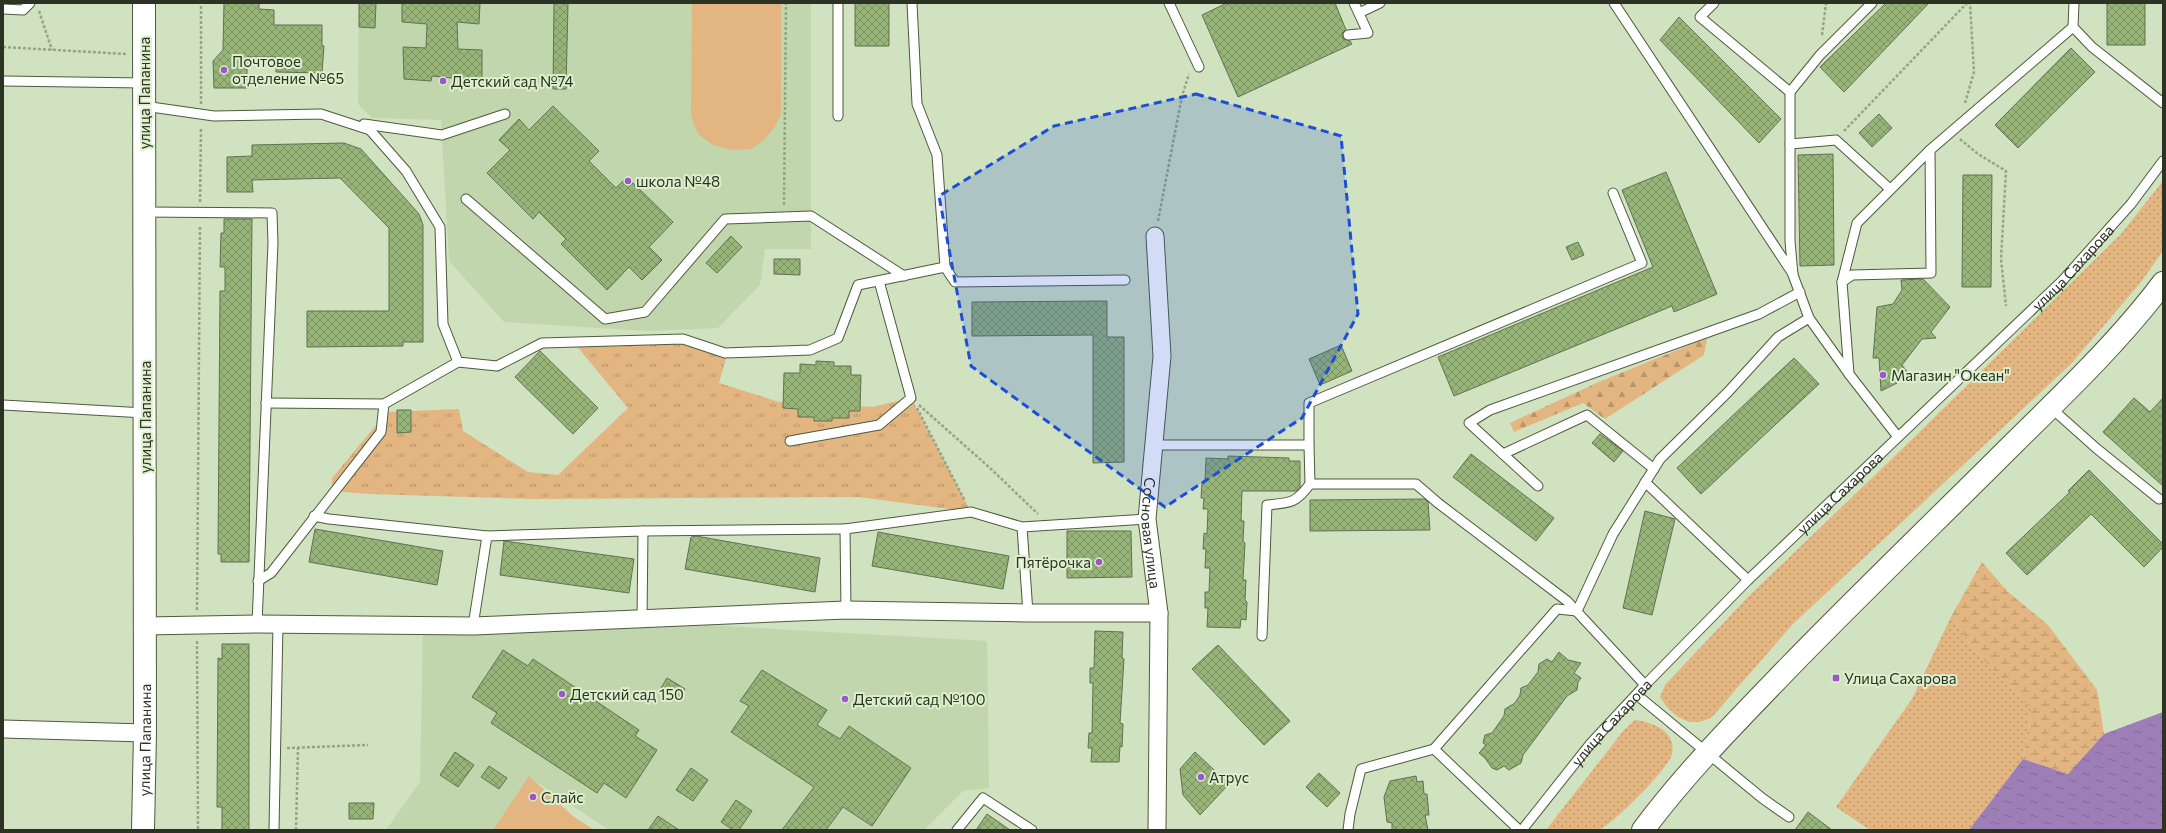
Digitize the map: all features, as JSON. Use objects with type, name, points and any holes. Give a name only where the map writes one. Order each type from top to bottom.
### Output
[{"type":"street","name":"улица Папанина","points":[[143,830],[145,733],[144,3]]},
{"type":"street","name":"Сосновая улица","points":[[1155,236],[1162,356],[1147,519],[1159,613],[1157,830]]},
{"type":"street","points":[[1643,830],[1706,752],[1808,648],[2050,407],[2146,306],[2163,283]]},
{"type":"street","points":[[145,626],[257,624],[473,626],[642,620],[846,610],[1028,613],[1159,613]]},
{"type":"street","points":[[3,729],[145,733]]},
{"type":"lane","points":[[3,10],[23,10],[30,3]]},
{"type":"lane","points":[[838,3],[838,116]]},
{"type":"lane","points":[[912,3],[917,104],[937,155],[944,267],[955,282],[1125,280]]},
{"type":"lane","points":[[1169,3],[1199,67]]},
{"type":"lane","points":[[1348,35],[1368,33],[1354,3]]},
{"type":"lane","points":[[1359,13],[1380,3]]},
{"type":"lane","points":[[1614,3],[1793,275],[1809,318],[1849,374],[1898,437]]},
{"type":"lane","points":[[1714,3],[1700,17],[1790,92]]},
{"type":"lane","points":[[1793,275],[1790,241],[1790,92],[1820,56],[1872,3]]},
{"type":"lane","points":[[2074,3],[2073,27],[2092,47],[2163,103]]},
{"type":"lane","points":[[1849,374],[1842,282],[1857,223],[1957,125],[2073,27]]},
{"type":"lane","points":[[3,81],[144,82]]},
{"type":"lane","points":[[144,106],[214,116],[321,114],[370,130],[406,171],[440,227],[442,324],[458,362]]},
{"type":"lane","points":[[342,122],[442,135],[505,114]]},
{"type":"lane","points":[[1790,144],[1836,140],[1890,189]]},
{"type":"lane","points":[[1842,282],[1852,275],[1931,273],[1930,150]]},
{"type":"lane","name":"улица Сахарова","points":[[1521,830],[1590,743],[1637,696],[1645,685],[1748,580],[2062,281],[2131,204],[2163,161]]},
{"type":"lane","points":[[1262,636],[1267,505],[1291,503],[1301,497],[1310,484],[1309,403],[1642,263],[1613,193]]},
{"type":"lane","points":[[466,199],[605,319],[645,312],[725,219],[811,216],[904,276]]},
{"type":"lane","points":[[144,212],[272,213],[273,243],[257,624]]},
{"type":"lane","points":[[266,403],[384,404],[458,362],[497,366],[542,343],[683,339],[725,353],[810,350],[838,338],[858,285],[944,267]]},
{"type":"lane","points":[[790,441],[879,426],[911,398],[879,281]]},
{"type":"lane","points":[[1538,486],[1469,422],[1490,410],[1759,314],[1800,292]]},
{"type":"lane","points":[[1577,611],[1613,534],[1660,459],[1728,392],[1778,337],[1809,318]]},
{"type":"lane","points":[[258,581],[271,573],[381,432],[384,404]]},
{"type":"lane","points":[[3,405],[145,413]]},
{"type":"lane","points":[[2050,407],[2096,448],[2159,499]]},
{"type":"lane","points":[[1503,454],[1587,415],[1654,469]]},
{"type":"lane","points":[[1153,445],[1309,445]]},
{"type":"lane","points":[[1646,482],[1748,580]]},
{"type":"lane","points":[[1310,484],[1416,484],[1438,503],[1567,601],[1645,685]]},
{"type":"lane","points":[[314,516],[329,519],[487,536],[642,531],[845,529],[971,512],[1022,527],[1147,519]]},
{"type":"lane","points":[[1022,527],[1028,613]]},
{"type":"lane","points":[[845,529],[846,610]]},
{"type":"lane","points":[[642,531],[642,620]]},
{"type":"lane","points":[[473,626],[487,536]]},
{"type":"lane","points":[[1348,830],[1350,814],[1361,769],[1434,749],[1557,609],[1577,611]]},
{"type":"lane","points":[[274,830],[278,624]]},
{"type":"lane","points":[[1637,696],[1789,817]]},
{"type":"lane","points":[[1434,749],[1521,830]]},
{"type":"lane","points":[[957,830],[983,798],[1032,830]]},
{"type":"path","points":[[198,830],[197,625],[201,3]]},
{"type":"path","points":[[784,217],[786,3]]},
{"type":"path","points":[[1820,56],[1826,3]]},
{"type":"path","points":[[1968,3],[1974,72],[1957,125],[1956,137],[1978,154],[2006,171],[2001,259],[2006,306]]},
{"type":"path","points":[[1836,140],[1968,3]]},
{"type":"path","points":[[39,10],[52,50]]},
{"type":"path","points":[[3,48],[144,55]]},
{"type":"path","points":[[1155,236],[1182,96],[1194,56]]},
{"type":"path","points":[[911,398],[971,512]]},
{"type":"path","points":[[911,398],[990,468],[1049,525]]},
{"type":"path","points":[[276,749],[368,745]]},
{"type":"path","points":[[296,830],[298,748]]},
{"type":"highlighted area","points":[[1196,94],[1341,136],[1358,314],[1302,418],[1165,507],[971,366],[939,196],[1054,126]]},
{"type":"shaded area","name":"школа №48","points":[[359,3],[811,3],[811,249],[765,249],[760,285],[718,328],[647,331],[504,322],[449,261],[441,120],[372,118],[358,104]]},
{"type":"shaded area","points":[[705,625],[987,641],[989,788],[963,791],[924,830],[609,830],[529,777],[493,830],[386,830],[420,782],[423,632]]},
{"type":"green space","points":[[692,3],[781,3],[781,114],[774,128],[764,140],[751,149],[733,150],[713,145],[698,134],[691,116]]},
{"type":"green space","points":[[2163,181],[2163,251],[2141,282],[2071,364],[1792,625],[1712,717],[1704,721],[1689,721],[1682,719],[1670,710],[1660,697],[1665,685],[1749,596],[1899,452],[2121,234]]},
{"type":"green space","points":[[1707,338],[1704,355],[1605,419],[1583,403],[1514,432],[1510,423],[1601,381]]},
{"type":"green space","points":[[683,339],[727,355],[719,383],[779,402],[872,407],[911,398],[971,512],[859,497],[533,499],[369,494],[332,491],[332,478],[387,412],[459,409],[463,431],[528,472],[558,475],[628,408],[575,344]]},
{"type":"green space","points":[[1982,562],[2008,592],[2048,625],[2097,690],[2104,734],[2068,774],[2023,759],[2031,709],[1972,648],[1952,615]]},
{"type":"green space","points":[[1952,615],[1972,648],[2031,709],[2023,759],[1969,830],[1870,830],[1836,807],[1912,699]]},
{"type":"green space","points":[[1635,720],[1656,726],[1667,734],[1671,740],[1673,746],[1672,754],[1661,771],[1629,806],[1601,829],[1584,831],[1546,830],[1624,730]]},
{"type":"green space","name":"Слайс","points":[[529,776],[574,817],[594,830],[493,830]]},
{"type":"water","points":[[2163,712],[2163,830],[1969,830],[2023,759],[2068,774],[2104,734]]},
{"type":"building","points":[[224,3],[259,3],[259,9],[274,10],[274,25],[322,25],[322,46],[324,46],[322,73],[276,72],[276,57],[247,57],[247,88],[214,88],[213,61],[223,50]]},
{"type":"building","points":[[359,3],[376,3],[375,28],[359,27]]},
{"type":"building","points":[[402,3],[480,3],[479,24],[457,22],[458,49],[482,50],[482,81],[432,76],[431,81],[404,79],[403,47],[426,48],[427,24],[402,22]]},
{"type":"building","points":[[554,3],[568,3],[566,89],[553,89]]},
{"type":"building","points":[[855,3],[889,3],[889,46],[855,46]]},
{"type":"building","points":[[1227,3],[1335,3],[1346,30],[1342,33],[1343,38],[1350,41],[1352,44],[1238,97],[1202,15]]},
{"type":"building","points":[[1886,3],[1929,3],[1844,92],[1820,67]]},
{"type":"building","points":[[2107,3],[2145,3],[2145,45],[2107,45]]},
{"type":"building","points":[[1679,17],[1781,119],[1759,143],[1660,40]]},
{"type":"building","points":[[2071,48],[2095,72],[2018,148],[1995,125]]},
{"type":"building","points":[[553,106],[599,151],[589,161],[616,188],[627,177],[673,222],[649,247],[662,260],[642,280],[629,267],[607,290],[561,244],[566,239],[539,212],[533,219],[487,173],[510,150],[499,140],[519,119],[529,130]]},
{"type":"building","points":[[1879,114],[1892,128],[1872,147],[1859,133]]},
{"type":"building","points":[[344,143],[361,149],[419,214],[423,225],[423,342],[403,342],[403,346],[307,347],[307,311],[389,311],[389,228],[340,178],[252,180],[253,192],[227,192],[227,157],[252,156],[252,145]]},
{"type":"building","points":[[1833,154],[1834,265],[1800,266],[1798,155]]},
{"type":"building","points":[[1666,172],[1717,294],[1674,312],[1672,306],[1454,396],[1438,357],[1653,267],[1622,190]]},
{"type":"building","points":[[1963,175],[1992,175],[1991,287],[1962,287]]},
{"type":"building","points":[[224,219],[252,219],[249,562],[221,562],[221,554],[218,554],[220,291],[225,291],[225,267],[220,267],[221,233],[224,233]]},
{"type":"building","points":[[731,236],[742,247],[717,273],[706,263]]},
{"type":"building","points":[[1578,242],[1584,255],[1572,260],[1566,247]]},
{"type":"building","points":[[774,259],[800,259],[800,275],[774,274]]},
{"type":"building","points":[[1923,279],[1950,307],[1931,332],[1936,338],[1922,339],[1902,365],[1908,373],[1897,383],[1881,391],[1879,358],[1873,358],[1877,307],[1893,304],[1902,290],[1901,280]]},
{"type":"building","points":[[1107,301],[1107,337],[1124,337],[1124,462],[1093,463],[1093,335],[972,336],[972,302]]},
{"type":"building","points":[[1341,345],[1352,371],[1320,385],[1309,359]]},
{"type":"building","points":[[540,351],[598,408],[573,434],[515,377]]},
{"type":"building","points":[[1794,358],[1819,384],[1701,494],[1677,468]]},
{"type":"building","points":[[816,361],[834,362],[834,366],[851,366],[851,375],[861,375],[860,411],[849,411],[849,418],[832,418],[832,421],[814,421],[814,417],[798,417],[798,409],[783,408],[784,373],[800,373],[800,364],[816,365]]},
{"type":"building","points":[[2134,398],[2150,412],[2163,398],[2163,486],[2103,432]]},
{"type":"building","points":[[397,410],[411,410],[411,432],[397,433]]},
{"type":"building","points":[[1600,434],[1623,451],[1614,462],[1592,443]]},
{"type":"building","points":[[1471,454],[1554,518],[1536,541],[1453,477]]},
{"type":"building","points":[[1228,456],[1289,458],[1289,461],[1300,461],[1300,487],[1297,491],[1242,491],[1241,521],[1244,521],[1243,541],[1245,543],[1243,580],[1246,580],[1245,600],[1247,602],[1246,620],[1241,619],[1240,628],[1207,627],[1208,608],[1205,608],[1205,592],[1209,592],[1210,568],[1205,568],[1206,549],[1203,549],[1204,533],[1207,534],[1208,509],[1203,509],[1204,498],[1201,498],[1202,482],[1205,482],[1206,458],[1228,459]]},
{"type":"building","points":[[2089,470],[2163,544],[2163,547],[2144,567],[2091,514],[2027,575],[2006,553],[2070,492],[2068,491]]},
{"type":"building","points":[[1425,499],[1428,502],[1430,530],[1310,531],[1310,500]]},
{"type":"building","points":[[1645,511],[1675,519],[1652,615],[1623,608]]},
{"type":"building","points":[[315,529],[443,551],[437,585],[309,562]]},
{"type":"building","name":"Пятёрочка","points":[[1067,531],[1131,531],[1132,577],[1067,578]]},
{"type":"building","points":[[878,532],[1009,556],[1003,589],[872,566]]},
{"type":"building","points":[[696,536],[820,558],[815,592],[685,569],[691,537]]},
{"type":"building","points":[[504,541],[634,559],[629,593],[500,575]]},
{"type":"building","points":[[1095,631],[1123,632],[1122,658],[1124,659],[1120,723],[1123,724],[1122,747],[1120,746],[1119,762],[1091,762],[1092,748],[1088,748],[1089,733],[1092,733],[1093,683],[1090,683],[1090,668],[1094,668]]},
{"type":"building","points":[[222,644],[249,644],[249,830],[222,830],[222,807],[217,807],[218,658],[222,659]]},
{"type":"building","points":[[1218,645],[1290,721],[1264,745],[1192,669]]},
{"type":"building","points":[[503,650],[528,666],[533,659],[639,730],[635,736],[657,750],[626,798],[604,783],[597,793],[491,723],[497,713],[472,697]]},
{"type":"building","points":[[1559,652],[1568,660],[1581,663],[1574,673],[1581,678],[1578,682],[1577,690],[1567,696],[1523,755],[1521,763],[1509,770],[1504,766],[1497,770],[1492,768],[1485,758],[1479,753],[1486,745],[1483,743],[1485,735],[1492,733],[1504,716],[1505,709],[1515,703],[1520,695],[1521,688],[1528,685],[1538,672],[1539,664],[1547,659],[1552,662]]},
{"type":"building","points":[[762,670],[827,710],[817,725],[840,739],[849,726],[911,768],[872,826],[843,807],[826,830],[782,830],[814,787],[731,732],[749,706],[740,701]]},
{"type":"building","points":[[667,678],[685,689],[678,699],[661,688]]},
{"type":"building","points":[[455,752],[474,765],[458,787],[440,775]]},
{"type":"building","name":"Атрус","points":[[1195,752],[1229,784],[1200,815],[1183,795],[1180,769]]},
{"type":"building","points":[[489,766],[507,778],[499,789],[481,777]]},
{"type":"building","points":[[691,768],[708,780],[693,801],[676,790]]},
{"type":"building","points":[[1319,773],[1340,793],[1327,807],[1306,787]]},
{"type":"building","points":[[1416,776],[1417,782],[1423,781],[1424,794],[1427,794],[1429,815],[1425,815],[1428,830],[1392,830],[1392,823],[1387,822],[1384,797],[1390,781]]},
{"type":"building","points":[[736,800],[752,811],[739,830],[733,830],[721,822]]},
{"type":"building","points":[[349,803],[374,803],[373,819],[349,819]]},
{"type":"building","points":[[1808,812],[1832,830],[1795,830]]},
{"type":"building","points":[[987,814],[1010,830],[976,830]]},
{"type":"building","points":[[658,816],[679,830],[648,830]]},
{"type":"place","name":"Почтовое отделение №65","points":[[224,70]]},
{"type":"place","name":"Детский сад №74","points":[[443,81]]},
{"type":"place","name":"школа №48","points":[[628,181]]},
{"type":"place","name":"Магазин \"Океан\"","points":[[1883,375]]},
{"type":"place","name":"Пятёрочка","points":[[1099,562]]},
{"type":"place","name":"Улица Сахарова","points":[[1836,678]]},
{"type":"place","name":"Детский сад 150","points":[[562,694]]},
{"type":"place","name":"Детский сад №100","points":[[845,699]]},
{"type":"place","name":"Атрус","points":[[1201,777]]},
{"type":"place","name":"Слайс","points":[[533,797]]}]
